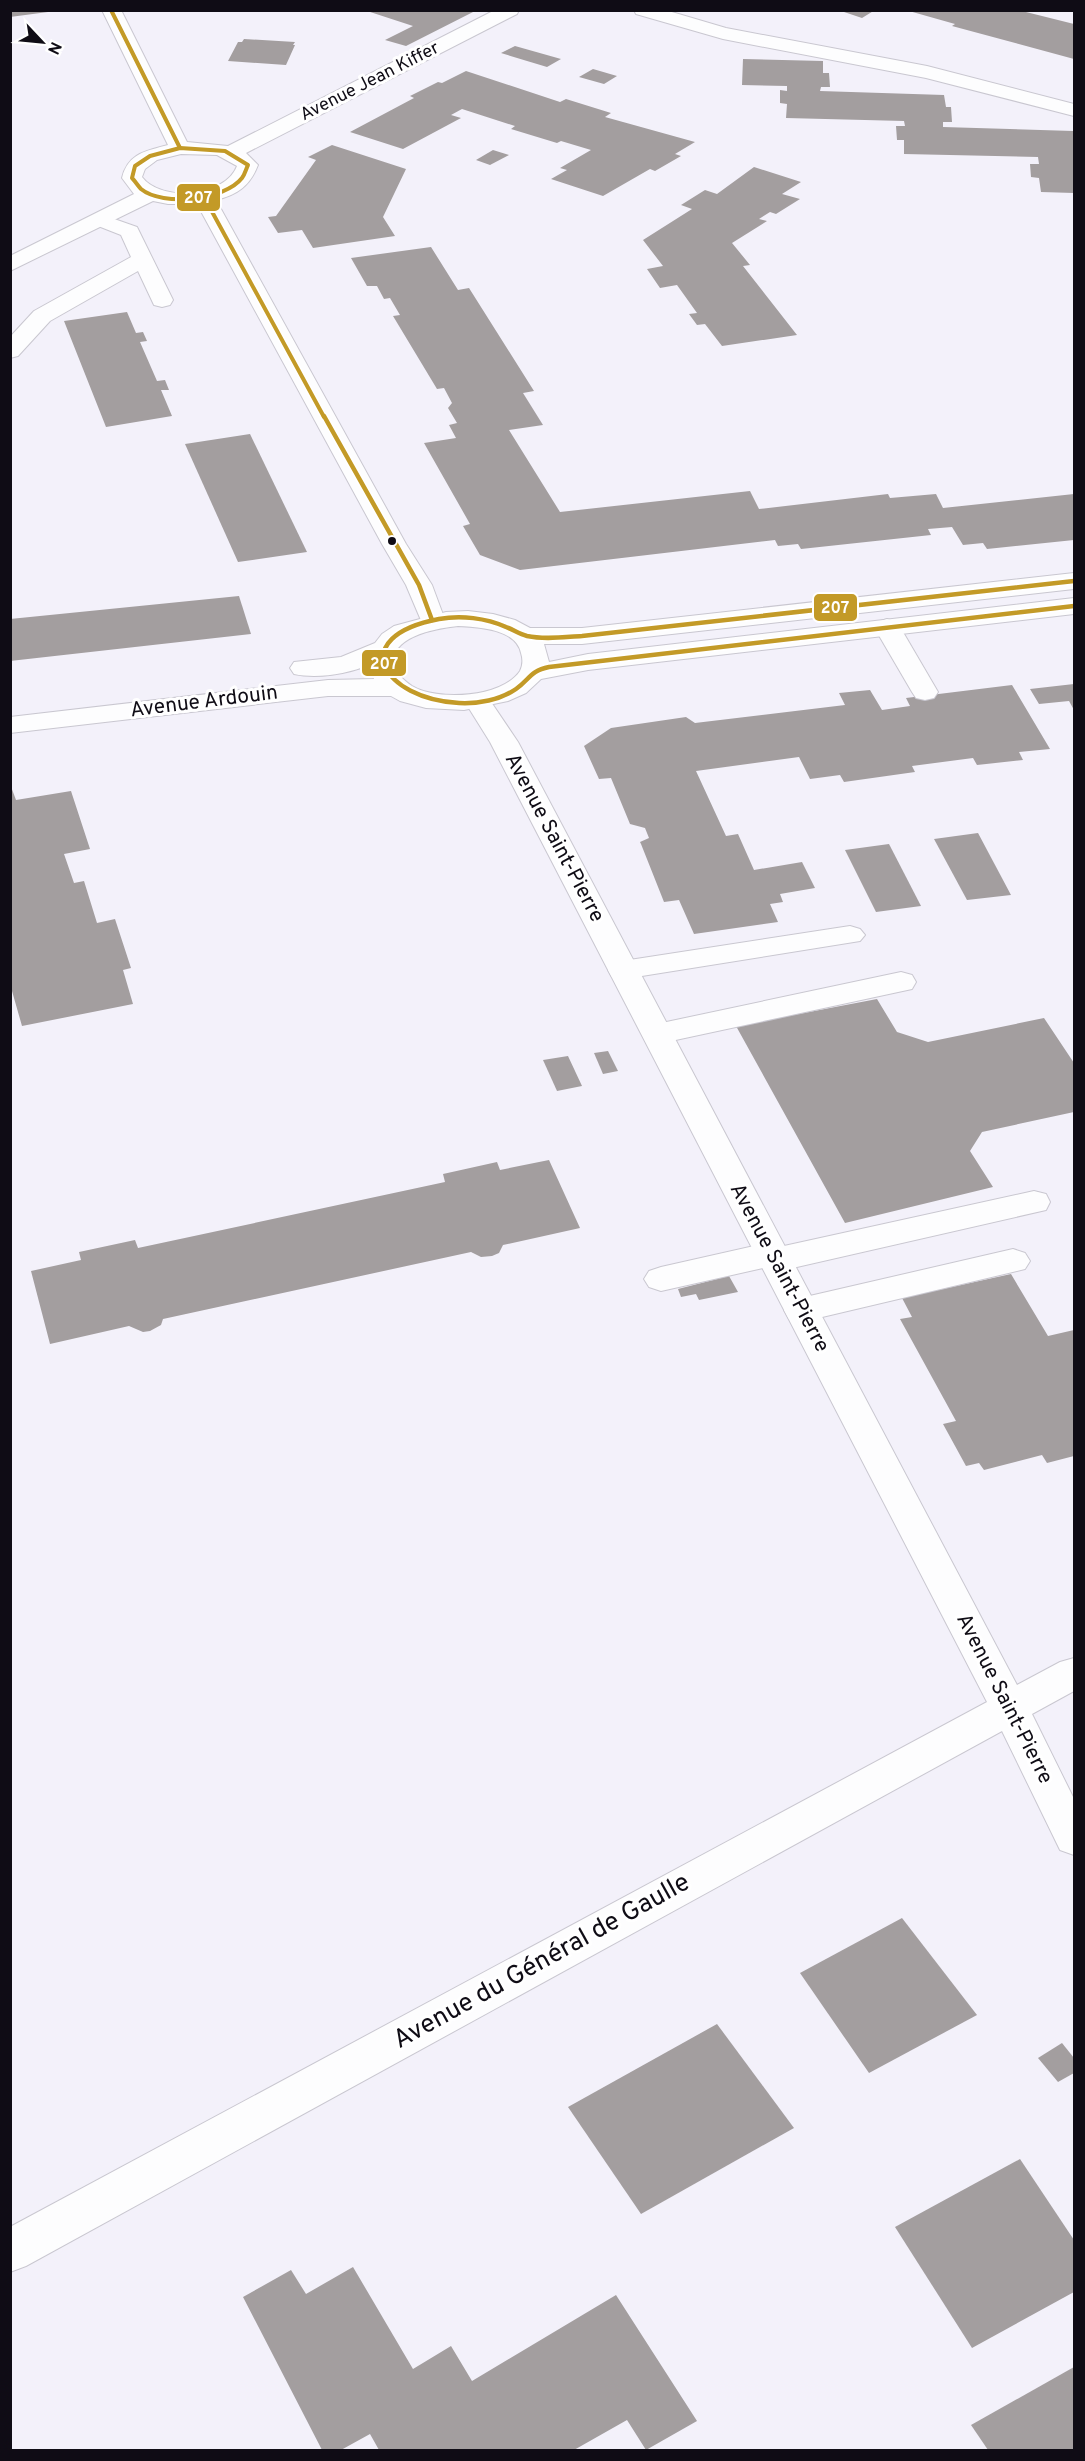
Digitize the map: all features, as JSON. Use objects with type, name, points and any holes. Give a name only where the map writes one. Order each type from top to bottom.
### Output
[{"type":"street","points":[[111,10],[180,148]]},
{"type":"street","name":"Avenue Jean Kiffer","points":[[230,153],[510,10]]},
{"type":"street","points":[[643,10],[723,33],[927,72],[1074,110]]},
{"type":"street","points":[[180,148],[206,148],[230,153],[249,165],[247,176],[236,187],[204,197],[181,198],[152,193],[141,189],[132,178],[135,166],[150,156],[180,148]]},
{"type":"street","points":[[10,265],[152,193]]},
{"type":"street","points":[[204,197],[394,544],[419,585],[432,620]]},
{"type":"street","points":[[100,219],[130,231],[162,300]]},
{"type":"street","points":[[10,351],[42,316],[143,258]]},
{"type":"street","points":[[523,636],[582,636],[1074,581]]},
{"type":"street","points":[[532,673],[588,662],[1074,606]]},
{"type":"street","points":[[483,619],[506,626],[523,636],[532,647],[536,660],[532,673],[521,686],[478,702],[434,701],[398,688],[386,676],[381,662],[385,648],[396,636],[432,620],[483,619]]},
{"type":"street","points":[[887,627],[925,692]]},
{"type":"street","name":"Avenue Ardouin","points":[[10,702],[346,664],[385,648]]},
{"type":"street","name":"Avenue Ardouin","points":[[10,725],[328,688],[365,686],[398,688]]},
{"type":"street","name":"Avenue Saint-Pierre","points":[[478,702],[504,742],[1010,1708],[1074,1838]]},
{"type":"street","points":[[623,970],[850,935]]},
{"type":"street","points":[[657,1034],[901,982]]},
{"type":"street","points":[[661,1279],[1034,1202]]},
{"type":"street","points":[[801,1310],[1013,1261]]},
{"type":"street","name":"Avenue du Général de Gaulle","points":[[10,2251],[1074,1673]]},
{"type":"building","points":[[10,10],[48,10],[48,12],[10,17]]},
{"type":"building","points":[[364,10],[477,10],[406,46],[385,40],[413,26]]},
{"type":"building","points":[[838,10],[875,10],[862,18]]},
{"type":"building","points":[[1018,10],[1074,24],[1074,59],[952,26],[955,24],[909,11]]},
{"type":"building","points":[[244,39],[295,42],[293,45],[295,45],[286,65],[228,61],[238,42]]},
{"type":"building","points":[[515,46],[561,59],[547,67],[501,53]]},
{"type":"building","points":[[743,59],[823,61],[823,73],[829,73],[830,87],[821,87],[820,91],[944,95],[946,107],[951,107],[952,122],[943,122],[943,127],[1073,131],[1074,193],[1041,192],[1039,178],[1031,177],[1030,164],[1039,164],[1038,157],[904,154],[904,140],[897,140],[896,126],[905,126],[904,121],[786,118],[787,104],[780,103],[780,90],[787,91],[787,86],[742,85]]},
{"type":"building","points":[[593,69],[617,76],[604,84],[579,77]]},
{"type":"building","points":[[466,71],[560,102],[566,99],[611,113],[605,117],[695,142],[675,154],[681,156],[655,171],[650,169],[603,196],[551,179],[567,170],[560,168],[591,150],[561,141],[557,143],[511,129],[515,126],[462,109],[451,115],[461,118],[403,149],[350,132],[414,98],[410,96]]},
{"type":"building","points":[[332,145],[406,169],[383,217],[395,236],[313,248],[302,230],[278,233],[268,217],[276,216],[316,160],[308,157]]},
{"type":"building","points":[[493,150],[509,155],[490,165],[476,160]]},
{"type":"building","points":[[754,167],[801,182],[782,194],[800,199],[776,214],[770,212],[759,219],[767,221],[732,243],[750,265],[743,266],[797,335],[722,346],[705,324],[697,325],[689,314],[697,313],[677,285],[660,288],[647,269],[663,266],[643,240],[692,209],[681,205],[705,190],[717,194]]},
{"type":"building","points":[[431,247],[458,290],[469,288],[534,391],[523,393],[543,425],[509,430],[560,512],[750,491],[759,509],[888,494],[890,498],[936,494],[943,508],[1074,494],[1074,540],[987,549],[983,543],[963,545],[952,527],[928,529],[931,535],[801,549],[798,544],[778,546],[775,540],[520,570],[480,555],[463,526],[470,524],[424,443],[456,438],[449,425],[457,423],[448,408],[452,403],[444,388],[437,389],[393,316],[400,315],[390,298],[384,299],[377,286],[367,286],[351,258]]},
{"type":"building","points":[[127,312],[136,333],[143,332],[147,341],[140,342],[157,381],[165,380],[169,390],[161,390],[172,416],[106,427],[64,321]]},
{"type":"building","points":[[250,434],[307,552],[238,562],[185,444]]},
{"type":"building","points":[[239,596],[251,634],[10,661],[10,619]]},
{"type":"building","points":[[1074,684],[1074,710],[1069,701],[1039,704],[1030,689]]},
{"type":"building","points":[[1012,685],[1050,749],[1019,752],[1023,760],[977,765],[973,758],[912,766],[915,772],[844,782],[840,775],[810,779],[799,757],[696,771],[726,836],[738,834],[754,870],[802,862],[815,888],[780,894],[783,902],[770,904],[778,922],[694,934],[679,900],[664,902],[640,842],[649,838],[645,828],[630,824],[611,778],[599,779],[584,746],[611,728],[686,717],[695,723],[845,705],[839,693],[870,690],[882,710],[910,706],[906,698]]},
{"type":"building","points":[[10,784],[16,800],[71,791],[90,849],[64,854],[74,883],[84,881],[97,923],[115,919],[131,968],[123,970],[133,1004],[22,1026],[12,991],[10,991]]},
{"type":"building","points":[[978,833],[1011,895],[967,900],[934,839]]},
{"type":"building","points":[[889,844],[921,906],[876,912],[845,850]]},
{"type":"building","points":[[877,999],[897,1032],[928,1042],[1044,1018],[1074,1063],[1074,1112],[982,1132],[970,1151],[993,1187],[845,1223],[736,1026]]},
{"type":"building","points":[[608,1051],[618,1071],[603,1074],[594,1053]]},
{"type":"building","points":[[568,1056],[582,1086],[557,1091],[543,1060]]},
{"type":"building","points":[[549,1160],[580,1228],[503,1245],[499,1253],[492,1256],[481,1257],[471,1252],[163,1319],[161,1325],[150,1331],[143,1332],[129,1326],[50,1344],[31,1271],[81,1260],[79,1252],[135,1240],[138,1248],[445,1182],[443,1174],[497,1162],[500,1170]]},
{"type":"building","points":[[1011,1274],[1048,1336],[1074,1330],[1074,1456],[1047,1463],[1042,1455],[984,1470],[979,1463],[966,1466],[943,1424],[956,1421],[900,1319],[912,1317],[902,1298]]},
{"type":"building","points":[[729,1276],[738,1292],[699,1300],[696,1294],[681,1297],[678,1289]]},
{"type":"building","points":[[902,1918],[977,2015],[869,2073],[800,1973]]},
{"type":"building","points":[[717,2024],[794,2128],[641,2214],[568,2107]]},
{"type":"building","points":[[1062,2043],[1074,2058],[1074,2073],[1058,2082],[1038,2058]]},
{"type":"building","points":[[1020,2159],[1074,2240],[1074,2292],[972,2348],[895,2227]]},
{"type":"building","points":[[353,2267],[413,2369],[451,2346],[472,2381],[616,2295],[697,2421],[646,2450],[627,2420],[574,2450],[379,2450],[370,2434],[341,2450],[322,2450],[243,2297],[291,2270],[306,2294]]},
{"type":"building","points":[[1074,2367],[1074,2450],[988,2450],[971,2425]]},
{"type":"transit line","name":"207","points":[[111,10],[180,148]]},
{"type":"transit line","name":"207","points":[[180,148],[225,151],[248,165],[242,178],[234,185],[208,196],[193,198],[164,198],[151,194],[141,189],[132,178],[135,166],[150,156],[180,148]]},
{"type":"transit line","name":"207","points":[[204,197],[394,544],[419,585],[432,620]]},
{"type":"transit line","name":"207","points":[[1074,581],[552,638],[523,635],[487,620],[463,617],[439,619],[410,627],[392,638],[384,652],[384,666],[392,679],[408,691],[430,699],[471,703],[494,699],[508,693],[519,687],[530,674],[549,667],[1074,606]]}]
